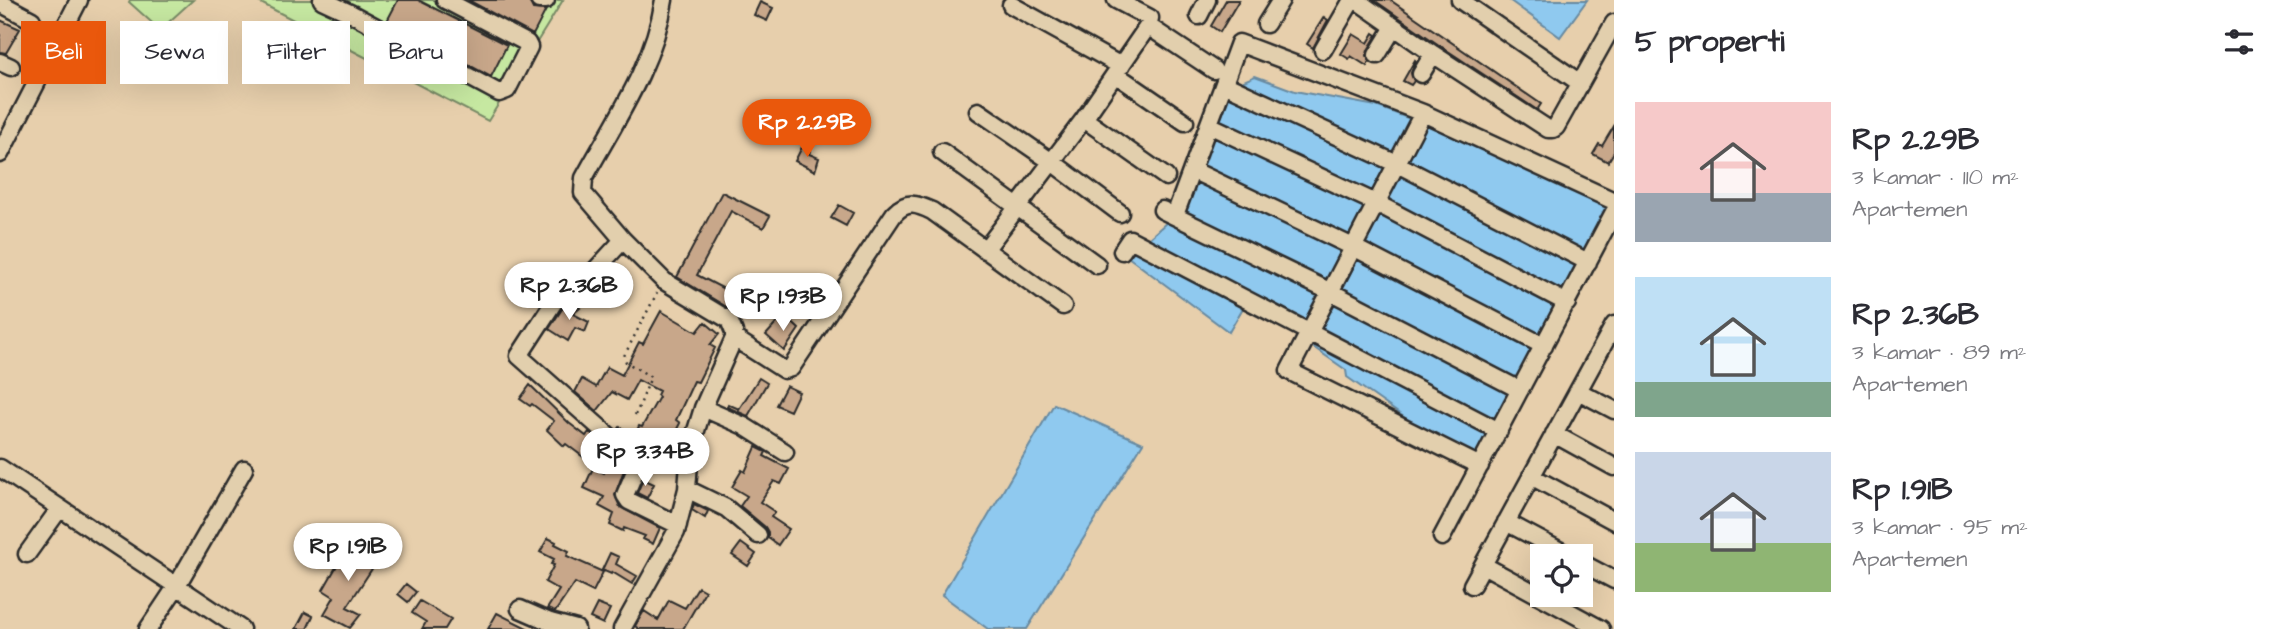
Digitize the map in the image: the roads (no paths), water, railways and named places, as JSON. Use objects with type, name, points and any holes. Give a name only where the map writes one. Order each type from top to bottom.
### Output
[{"type":"street","points":[[0,154],[79,0]]},
{"type":"street","points":[[322,0],[355,7],[499,93],[507,90],[528,50],[527,43],[445,0]]},
{"type":"street","points":[[539,0],[546,0]]},
{"type":"street","points":[[622,629],[677,532],[687,489],[690,450],[704,408],[734,338],[729,320],[664,281],[623,240],[583,193],[584,178],[645,66],[660,23],[664,0]]},
{"type":"street","points":[[985,250],[1084,119],[1148,26],[1150,18],[1116,0]]},
{"type":"street","points":[[1199,16],[1207,0]]},
{"type":"street","points":[[1266,24],[1281,0]]},
{"type":"street","points":[[1323,50],[1354,0],[1548,129],[1553,129],[1614,23]]},
{"type":"street","points":[[1460,0],[1580,83]]},
{"type":"street","points":[[0,3],[32,20]]},
{"type":"street","points":[[1011,5],[1118,70],[1185,122]]},
{"type":"street","points":[[1148,26],[1214,70]]},
{"type":"street","points":[[1377,55],[1394,27]]},
{"type":"street","points":[[1520,390],[1169,212],[1192,170],[1239,43],[1423,113],[1614,201]]},
{"type":"street","points":[[1421,74],[1433,54]]},
{"type":"street","points":[[1224,85],[1396,164],[1588,262]]},
{"type":"street","points":[[978,111],[1120,213]]},
{"type":"street","points":[[1423,113],[1289,371],[1480,466]]},
{"type":"street","points":[[1084,119],[1166,177]]},
{"type":"street","points":[[1209,125],[1376,203],[1567,303]]},
{"type":"street","points":[[942,152],[1097,265]]},
{"type":"street","points":[[1192,170],[1353,247],[1544,346]]},
{"type":"street","points":[[734,338],[784,370],[791,369],[901,206],[916,204],[932,211],[1063,306]]},
{"type":"street","points":[[1442,537],[1614,212]]},
{"type":"street","points":[[1122,251],[1130,239],[1499,431]]},
{"type":"street","points":[[623,240],[587,278],[554,302],[519,356],[616,442],[622,453],[637,467],[625,495],[629,501],[678,525]]},
{"type":"street","points":[[1472,585],[1578,391],[1608,352],[1614,325]]},
{"type":"street","points":[[1578,391],[1614,410]]},
{"type":"street","points":[[704,408],[744,426],[785,452]]},
{"type":"street","points":[[1554,435],[1614,467]]},
{"type":"street","points":[[0,468],[241,629]]},
{"type":"street","points":[[148,629],[176,587],[244,469]]},
{"type":"street","points":[[1531,476],[1614,521]]},
{"type":"street","points":[[687,489],[726,508],[758,535]]},
{"type":"street","points":[[27,554],[60,508]]},
{"type":"street","points":[[1506,522],[1547,544]]},
{"type":"street","points":[[1482,565],[1601,629]]},
{"type":"street","points":[[1593,569],[1614,580]]},
{"type":"street","points":[[520,609],[550,622],[576,629]]},
{"type":"water","points":[[1509,0],[1587,0],[1560,37]]},
{"type":"water","points":[[1255,76],[1295,91],[1376,106],[1597,189],[1607,203],[1600,231],[1472,465],[1347,377],[1346,370],[1247,301],[1229,332],[1128,257],[1186,205],[1231,93],[1239,83]]},
{"type":"water","points":[[1054,404],[1143,443],[1027,629],[988,629],[942,595]]}]
